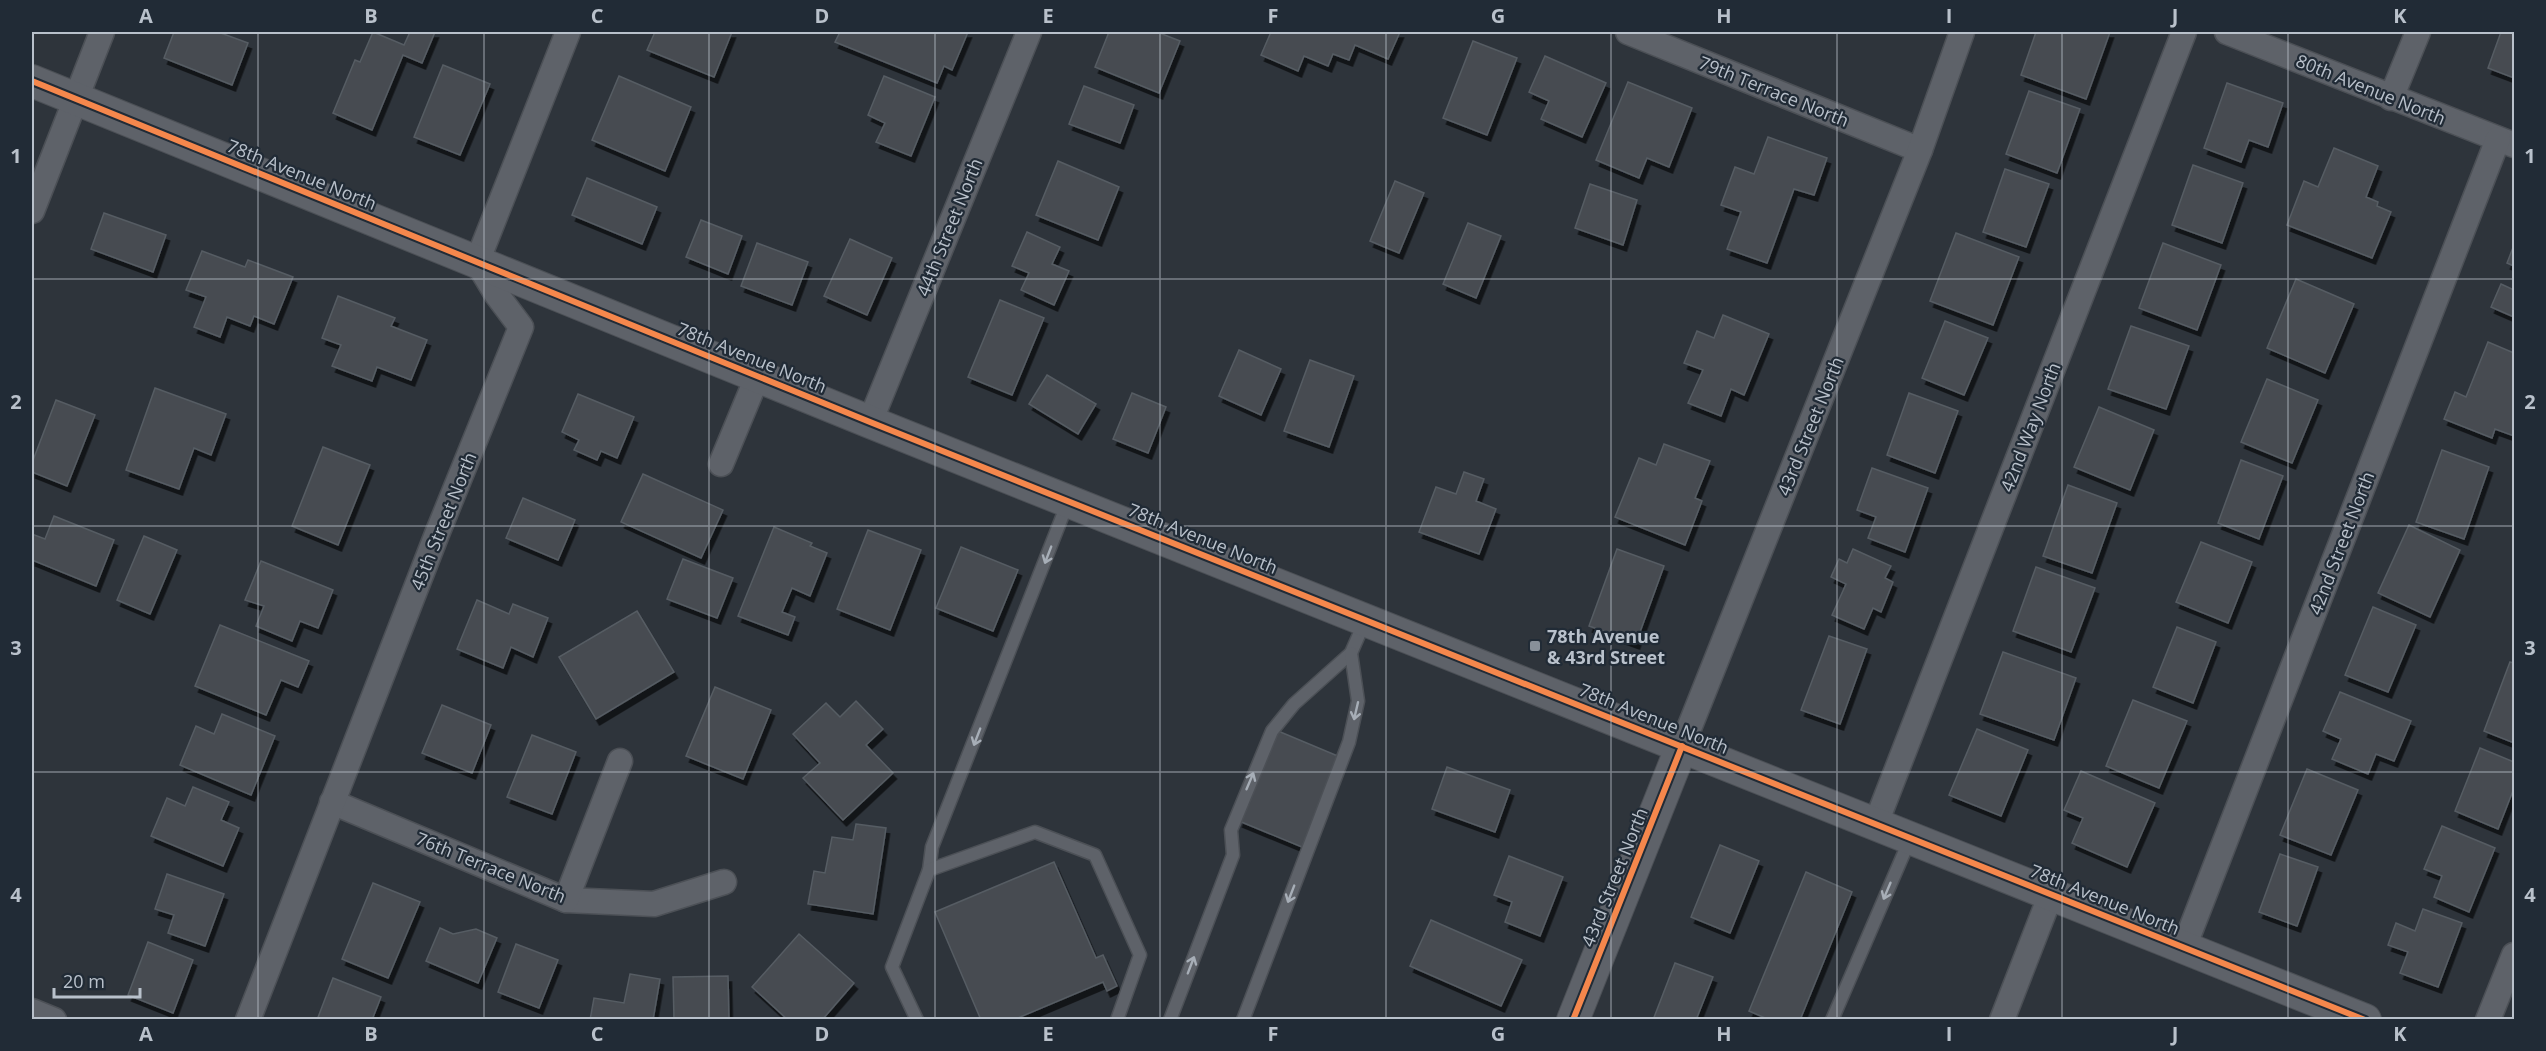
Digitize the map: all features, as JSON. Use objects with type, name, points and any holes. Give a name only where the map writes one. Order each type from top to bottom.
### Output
[{"type":"street","points":[[32,211],[36,184],[76,98],[102,32]]},
{"type":"street","name":"44th Street North","points":[[870,422],[1029,32]]},
{"type":"street","name":"79th Terrace North","points":[[1628,32],[1920,150]]},
{"type":"street","name":"43rd Street North","points":[[1573,1020],[1920,150],[1962,32]]},
{"type":"street","name":"42nd Way North","points":[[1876,823],[2184,32]]},
{"type":"street","name":"80th Avenue North","points":[[2227,32],[2506,142]]},
{"type":"street","points":[[2391,98],[2418,32]]},
{"type":"street","points":[[477,262],[562,33]]},
{"type":"street","name":"78th Avenue North","points":[[32,81],[870,422],[2365,1020]]},
{"type":"street","name":"42nd Street North","points":[[2184,947],[2506,142]]},
{"type":"street","name":"45th Street North","points":[[248,1020],[521,327],[497,295],[477,262]]},
{"type":"street","points":[[721,464],[758,375]]},
{"type":"street","points":[[566,900],[620,761]]},
{"type":"street","name":"76th Terrace North","points":[[332,802],[566,900],[654,904],[724,882]]},
{"type":"street","points":[[2002,1020],[2051,894]]},
{"type":"street","points":[[2488,1020],[2514,955]]},
{"type":"street","points":[[32,1011],[54,1020]]},
{"type":"lane","points":[[917,1020],[892,967],[929,870],[932,847],[1069,501]]},
{"type":"lane","points":[[1170,1020],[1233,855],[1231,830],[1237,811],[1272,731],[1294,704],[1351,653],[1366,620]]},
{"type":"lane","points":[[1243,1020],[1349,742],[1358,701],[1351,653]]},
{"type":"lane","points":[[929,870],[1035,832],[1095,855],[1140,955],[1117,1020]]},
{"type":"lane","points":[[1832,1020],[1911,837]]},
{"type":"building","points":[[174,32],[218,32],[248,43],[232,85],[164,58]]},
{"type":"building","points":[[373,32],[404,45],[410,32],[435,32],[422,63],[403,55],[372,130],[333,113],[355,60],[360,62]]},
{"type":"building","points":[[655,32],[732,32],[714,77],[647,50]]},
{"type":"building","points":[[840,32],[968,32],[952,70],[944,66],[937,83],[835,42]]},
{"type":"building","points":[[1109,32],[1157,32],[1180,41],[1159,93],[1095,67]]},
{"type":"building","points":[[1271,32],[1400,32],[1388,59],[1355,45],[1349,60],[1333,54],[1328,66],[1304,56],[1298,71],[1261,55]]},
{"type":"building","points":[[2036,32],[2110,32],[2086,99],[2021,75]]},
{"type":"building","points":[[2501,32],[2514,32],[2514,78],[2488,68]]},
{"type":"building","points":[[1473,41],[1517,58],[1487,135],[1443,118]]},
{"type":"building","points":[[1545,56],[1606,83],[1582,137],[1541,119],[1549,101],[1529,92]]},
{"type":"building","points":[[443,65],[490,84],[460,155],[414,137]]},
{"type":"building","points":[[619,76],[691,107],[665,171],[592,140]]},
{"type":"building","points":[[884,76],[935,97],[911,156],[876,142],[885,123],[868,115]]},
{"type":"building","points":[[1628,82],[1692,108],[1669,167],[1647,158],[1639,178],[1596,160]]},
{"type":"building","points":[[2227,83],[2283,103],[2268,147],[2249,140],[2241,162],[2204,148]]},
{"type":"building","points":[[1084,86],[1134,105],[1120,143],[1069,124]]},
{"type":"building","points":[[2029,91],[2080,109],[2057,173],[2006,154]]},
{"type":"building","points":[[1768,137],[1827,158],[1814,195],[1794,189],[1767,263],[1727,249],[1741,212],[1721,205],[1735,167],[1754,174]]},
{"type":"building","points":[[2334,148],[2378,166],[2366,197],[2378,202],[2377,206],[2391,212],[2372,258],[2287,225],[2304,181],[2318,187]]},
{"type":"building","points":[[1058,161],[1119,187],[1098,240],[1036,215]]},
{"type":"building","points":[[2193,165],[2243,183],[2222,243],[2172,225]]},
{"type":"building","points":[[2005,169],[2049,184],[2026,247],[1983,232]]},
{"type":"building","points":[[587,178],[657,207],[642,244],[572,215]]},
{"type":"building","points":[[1395,181],[1424,193],[1399,253],[1370,241]]},
{"type":"building","points":[[1590,184],[1637,200],[1623,245],[1575,228]]},
{"type":"building","points":[[104,213],[166,235],[153,272],[91,249]]},
{"type":"building","points":[[701,220],[742,236],[728,274],[686,257]]},
{"type":"building","points":[[1468,223],[1501,236],[1476,298],[1443,284]]},
{"type":"building","points":[[1027,232],[1060,247],[1052,264],[1069,271],[1054,305],[1021,290],[1029,273],[1012,266]]},
{"type":"building","points":[[1956,233],[2019,257],[1993,325],[1930,301]]},
{"type":"building","points":[[850,239],[892,258],[867,315],[824,296]]},
{"type":"building","points":[[757,243],[808,262],[792,305],[741,286]]},
{"type":"building","points":[[2163,243],[2221,265],[2197,330],[2139,308]]},
{"type":"building","points":[[2514,245],[2514,266],[2507,263]]},
{"type":"building","points":[[202,251],[245,267],[248,260],[293,277],[274,324],[254,316],[250,326],[227,317],[220,337],[194,327],[206,297],[186,290]]},
{"type":"building","points":[[2296,279],[2354,304],[2325,373],[2267,348]]},
{"type":"building","points":[[2501,284],[2514,290],[2514,317],[2491,307]]},
{"type":"building","points":[[338,296],[395,318],[391,326],[427,340],[411,380],[377,367],[372,381],[332,366],[341,345],[322,338]]},
{"type":"building","points":[[1000,300],[1044,318],[1012,395],[968,377]]},
{"type":"building","points":[[1723,315],[1769,334],[1744,395],[1731,389],[1721,416],[1688,403],[1703,370],[1684,363],[1697,331],[1714,338]]},
{"type":"building","points":[[1945,321],[1988,338],[1964,395],[1922,378]]},
{"type":"building","points":[[2131,326],[2189,346],[2166,409],[2108,389]]},
{"type":"building","points":[[2488,342],[2514,353],[2514,436],[2495,429],[2492,438],[2444,419],[2455,392],[2466,397]]},
{"type":"building","points":[[1239,350],[1281,369],[1261,415],[1219,396]]},
{"type":"building","points":[[1310,360],[1354,376],[1329,447],[1284,431]]},
{"type":"building","points":[[1047,375],[1096,404],[1078,434],[1029,404]]},
{"type":"building","points":[[2267,379],[2318,400],[2292,463],[2241,442]]},
{"type":"building","points":[[155,388],[226,414],[211,455],[194,448],[179,489],[126,470]]},
{"type":"building","points":[[1132,393],[1166,407],[1148,453],[1113,439]]},
{"type":"building","points":[[1909,393],[1958,411],[1935,473],[1887,455]]},
{"type":"building","points":[[578,394],[634,417],[617,458],[601,451],[597,460],[574,450],[579,440],[562,432]]},
{"type":"building","points":[[56,400],[95,415],[67,486],[32,472],[32,463]]},
{"type":"building","points":[[2099,407],[2154,430],[2130,490],[2074,467]]},
{"type":"building","points":[[1664,444],[1710,461],[1695,498],[1702,501],[1685,545],[1615,517],[1639,458],[1656,465]]},
{"type":"building","points":[[323,447],[370,465],[338,545],[292,526]]},
{"type":"building","points":[[2442,450],[2489,467],[2464,539],[2416,522]]},
{"type":"building","points":[[2241,460],[2283,476],[2259,539],[2218,523]]},
{"type":"building","points":[[1872,468],[1928,488],[1905,552],[1868,538],[1876,517],[1857,510]]},
{"type":"building","points":[[1464,472],[1484,479],[1476,501],[1496,509],[1479,554],[1419,532],[1436,487],[1456,494]]},
{"type":"building","points":[[643,474],[723,510],[701,558],[621,522]]},
{"type":"building","points":[[2068,485],[2117,503],[2092,573],[2043,556]]},
{"type":"building","points":[[523,498],[575,520],[558,560],[506,538]]},
{"type":"building","points":[[54,516],[114,540],[96,586],[32,560],[32,534],[45,539]]},
{"type":"building","points":[[2409,525],[2460,550],[2430,617],[2378,593]]},
{"type":"building","points":[[774,527],[812,543],[810,546],[827,553],[810,596],[792,588],[782,612],[795,617],[788,635],[738,616]]},
{"type":"building","points":[[868,530],[921,550],[890,630],[837,609]]},
{"type":"building","points":[[144,536],[177,550],[150,614],[117,600]]},
{"type":"building","points":[[2201,542],[2252,562],[2228,623],[2176,602]]},
{"type":"building","points":[[961,547],[1018,570],[993,631],[936,608]]},
{"type":"building","points":[[1617,549],[1664,566],[1636,643],[1589,626]]},
{"type":"building","points":[[1853,549],[1891,566],[1885,578],[1893,582],[1881,612],[1873,608],[1864,629],[1832,615],[1846,584],[1831,577],[1839,559],[1847,563]]},
{"type":"building","points":[[683,559],[733,578],[717,618],[667,599]]},
{"type":"building","points":[[261,561],[333,590],[318,628],[300,621],[292,641],[256,626],[264,606],[245,600]]},
{"type":"building","points":[[2036,567],[2095,588],[2071,652],[2013,631]]},
{"type":"building","points":[[477,600],[509,614],[513,604],[548,618],[533,657],[511,647],[503,668],[457,649]]},
{"type":"building","points":[[2373,607],[2416,625],[2388,692],[2345,675]]},
{"type":"building","points":[[637,611],[674,672],[596,719],[559,657]]},
{"type":"building","points":[[220,625],[309,661],[298,687],[281,680],[266,715],[195,686]]},
{"type":"building","points":[[2177,627],[2216,642],[2193,703],[2153,687]]},
{"type":"building","points":[[1829,636],[1867,649],[1840,724],[1801,710]]},
{"type":"building","points":[[2003,652],[2076,678],[2054,740],[1980,714]]},
{"type":"building","points":[[2510,662],[2514,663],[2514,743],[2484,731]]},
{"type":"building","points":[[715,687],[771,710],[743,779],[686,756]]},
{"type":"building","points":[[2340,692],[2411,721],[2394,761],[2376,754],[2368,774],[2332,759],[2341,739],[2323,731]]},
{"type":"building","points":[[2133,700],[2187,721],[2159,788],[2106,766]]},
{"type":"building","points":[[856,701],[883,729],[866,745],[893,773],[843,820],[803,778],[820,763],[793,734],[826,703],[840,717]]},
{"type":"building","points":[[442,705],[491,725],[472,773],[422,753]]},
{"type":"building","points":[[222,714],[275,736],[251,795],[180,765],[196,726],[214,734]]},
{"type":"building","points":[[1977,729],[2028,750],[2001,816],[1949,795]]},
{"type":"building","points":[[1278,731],[1340,757],[1302,847],[1239,821]]},
{"type":"building","points":[[532,735],[576,752],[552,814],[507,797]]},
{"type":"building","points":[[2480,748],[2514,762],[2514,788],[2498,829],[2455,811]]},
{"type":"building","points":[[1447,767],[1510,790],[1495,832],[1432,809]]},
{"type":"building","points":[[2307,769],[2358,790],[2331,855],[2280,835]]},
{"type":"building","points":[[2081,771],[2155,803],[2127,867],[2072,843],[2083,818],[2064,810]]},
{"type":"building","points":[[193,787],[229,802],[221,820],[239,828],[223,866],[151,836],[167,798],[185,806]]},
{"type":"building","points":[[856,824],[886,828],[873,914],[808,904],[814,871],[825,873],[832,837],[853,840]]},
{"type":"building","points":[[2442,826],[2495,848],[2469,912],[2434,897],[2442,876],[2424,869]]},
{"type":"building","points":[[1720,845],[1759,861],[1730,933],[1691,917]]},
{"type":"building","points":[[2280,854],[2318,867],[2297,926],[2259,912]]},
{"type":"building","points":[[1509,856],[1563,877],[1540,936],[1505,922],[1512,902],[1494,895]]},
{"type":"building","points":[[1054,862],[1096,958],[1103,955],[1117,986],[1107,991],[1103,982],[1013,1020],[981,1020],[935,912]]},
{"type":"building","points":[[1806,872],[1852,892],[1800,1020],[1770,1020],[1749,1011]]},
{"type":"building","points":[[167,874],[224,894],[205,946],[168,933],[174,915],[155,909]]},
{"type":"building","points":[[373,883],[420,902],[388,978],[342,959]]},
{"type":"building","points":[[2423,909],[2462,923],[2438,987],[2400,973],[2408,952],[2388,945],[2396,923],[2415,931]]},
{"type":"building","points":[[1431,920],[1522,960],[1501,1006],[1410,966]]},
{"type":"building","points":[[440,928],[453,934],[476,929],[497,938],[478,983],[426,961]]},
{"type":"building","points":[[799,934],[854,983],[822,1020],[788,1020],[752,987]]},
{"type":"building","points":[[148,942],[193,960],[173,1013],[128,995]]},
{"type":"building","points":[[516,944],[558,960],[539,1008],[498,992]]},
{"type":"building","points":[[1675,963],[1713,977],[1696,1020],[1653,1020]]},
{"type":"building","points":[[630,974],[660,979],[653,1020],[590,1020],[594,998],[624,1003]]},
{"type":"building","points":[[728,976],[729,1020],[674,1020],[673,977]]},
{"type":"building","points":[[333,978],[381,997],[372,1020],[317,1020]]},
{"type":"cycle path","points":[[32,81],[870,422],[2365,1020]]},
{"type":"cycle path","points":[[1573,1020],[1682,746]]},
{"type":"place","name":"78th Avenue & 43rd Street","points":[[1535,646]]}]
